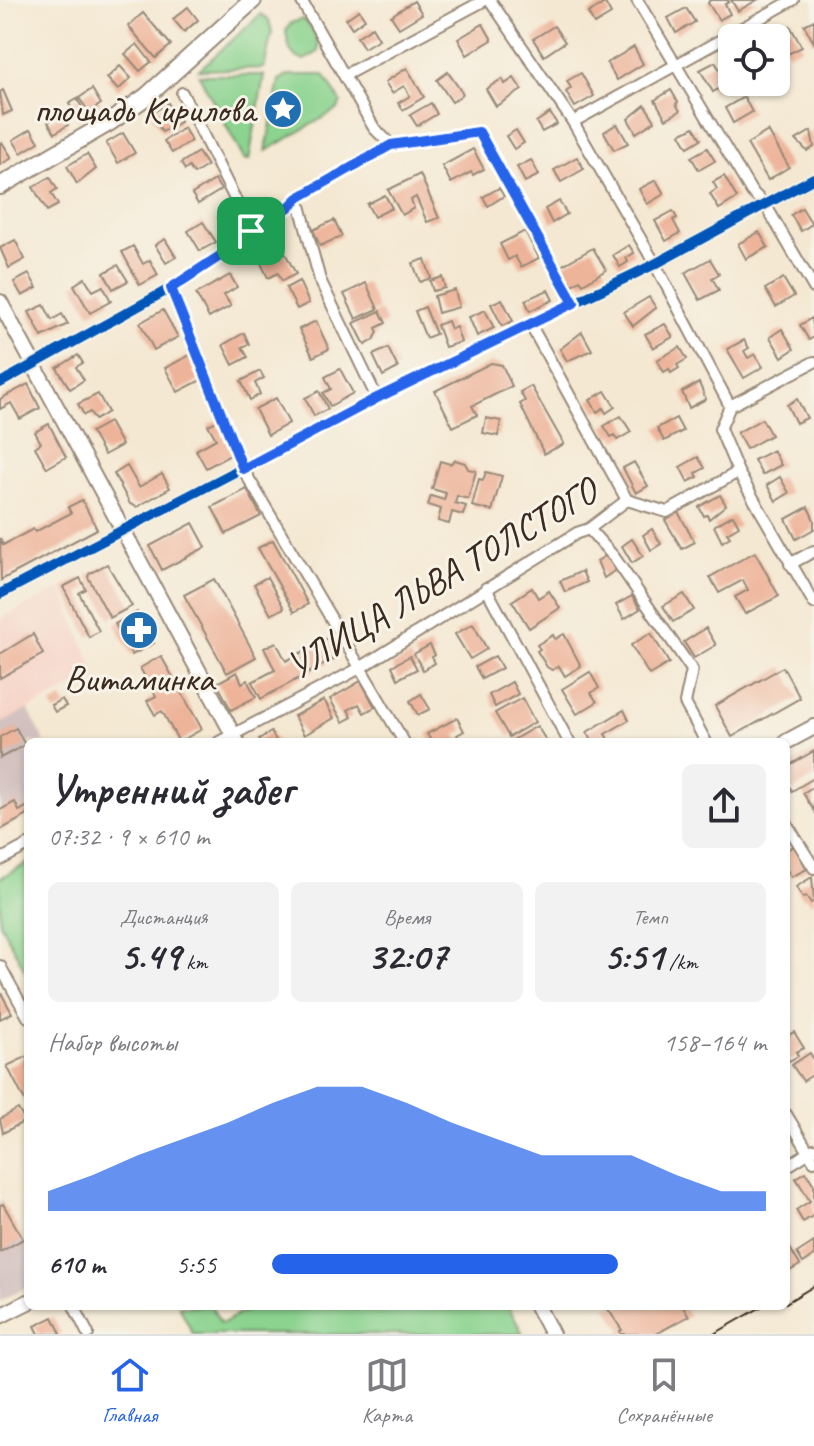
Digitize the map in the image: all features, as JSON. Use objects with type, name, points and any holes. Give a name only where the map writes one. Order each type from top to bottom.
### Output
[{"type":"main road","points":[[0,186],[110,122],[147,96],[253,0]]},
{"type":"street","points":[[301,0],[374,128],[391,145]]},
{"type":"street","points":[[345,75],[488,0],[573,122],[655,264],[730,406]]},
{"type":"street","points":[[637,0],[751,191],[766,206],[814,288]]},
{"type":"street","points":[[573,122],[793,0]]},
{"type":"street","points":[[182,93],[251,231]]},
{"type":"street","points":[[0,383],[171,288],[229,250],[298,198],[391,145],[479,132],[574,303]]},
{"type":"street","points":[[0,594],[377,398],[655,264],[814,178]]},
{"type":"street","points":[[298,198],[320,280],[377,398]]},
{"type":"street","points":[[171,288],[243,469],[402,738]]},
{"type":"street","points":[[0,302],[229,738]]},
{"type":"street","points":[[530,324],[627,500]]},
{"type":"street","points":[[814,362],[730,406],[720,429],[738,472],[814,603]]},
{"type":"street","name":"УЛИЦА ЛЬВА ТОЛСТОГО","points":[[234,738],[360,668],[486,588],[577,533],[589,529],[627,500],[667,512],[738,472]]},
{"type":"street","points":[[589,529],[614,557],[692,670],[685,703],[704,738]]},
{"type":"street","points":[[790,564],[814,551]]},
{"type":"street","points":[[486,588],[567,738]]},
{"type":"street","points":[[790,740],[814,727]]},
{"type":"street","points":[[790,829],[814,868]]},
{"type":"street","points":[[0,860],[24,847]]},
{"type":"street","points":[[0,966],[24,1010]]},
{"type":"street","points":[[790,1120],[812,1154],[790,1165]]},
{"type":"street","points":[[0,1316],[24,1304]]},
{"type":"street","points":[[76,1310],[88,1334]]},
{"type":"street","points":[[542,1310],[552,1334]]},
{"type":"shaded area","points":[[61,588],[96,675],[0,724],[0,619]]},
{"type":"shaded area","points":[[28,709],[43,738],[24,738],[24,817],[0,830],[0,724]]},
{"type":"shaded area","points":[[0,1199],[24,1242],[24,1288],[0,1301]]},
{"type":"green space","points":[[261,14],[269,20],[272,32],[264,68],[199,70]]},
{"type":"green space","points":[[303,19],[318,43],[318,52],[304,60],[292,53],[286,31],[291,23]]},
{"type":"green space","points":[[199,75],[264,75],[249,160],[244,159]]},
{"type":"green space","points":[[290,75],[324,75],[341,102],[338,109],[266,151],[279,80]]},
{"type":"green space","points":[[24,865],[24,968],[0,923],[0,878]]},
{"type":"green space","points":[[181,1310],[213,1310],[221,1324],[247,1310],[510,1310],[523,1334],[193,1334]]},
{"type":"building","points":[[710,0],[728,0],[725,4],[730,14],[719,20],[708,3]]},
{"type":"building","points":[[731,0],[757,0],[738,11]]},
{"type":"building","points":[[414,1],[422,14],[399,28],[391,16]]},
{"type":"building","points":[[605,3],[611,14],[594,24],[588,13]]},
{"type":"building","points":[[188,7],[198,20],[184,32],[173,19]]},
{"type":"building","points":[[686,8],[695,22],[676,33],[668,18]]},
{"type":"building","points":[[359,10],[365,19],[352,28],[346,19]]},
{"type":"building","points":[[143,13],[171,45],[156,58],[128,26]]},
{"type":"building","points":[[814,20],[814,43],[804,25]]},
{"type":"building","points":[[483,24],[492,40],[467,55],[458,39]]},
{"type":"building","points":[[554,26],[565,42],[544,56],[533,39]]},
{"type":"building","points":[[790,26],[802,47],[790,53]]},
{"type":"building","points":[[372,27],[379,39],[364,48],[357,37]]},
{"type":"building","points":[[137,44],[151,62],[140,71],[125,54]]},
{"type":"building","points":[[634,47],[643,64],[617,80],[607,63]]},
{"type":"building","points":[[715,62],[718,67],[718,89],[713,92],[700,70]]},
{"type":"building","points":[[120,66],[131,78],[118,90],[107,78]]},
{"type":"building","points":[[407,68],[424,97],[403,110],[398,103],[410,96],[404,86],[392,93],[385,82]]},
{"type":"building","points":[[448,72],[463,94],[452,102],[437,80]]},
{"type":"building","points":[[581,73],[594,96],[575,107],[566,92],[571,88],[567,81]]},
{"type":"building","points":[[514,78],[522,90],[496,106],[486,89],[502,79],[505,84]]},
{"type":"building","points":[[92,89],[101,104],[89,112],[79,98]]},
{"type":"building","points":[[3,90],[12,111],[3,115],[0,92]]},
{"type":"building","points":[[671,90],[680,111],[666,119],[655,100]]},
{"type":"building","points":[[744,97],[752,112],[733,123],[725,108]]},
{"type":"building","points":[[77,99],[87,115],[79,120],[69,104]]},
{"type":"building","points":[[168,103],[180,122],[162,132],[151,114]]},
{"type":"building","points":[[431,103],[437,114],[417,126],[410,115]]},
{"type":"building","points":[[645,105],[655,121],[636,133],[628,119]]},
{"type":"building","points":[[550,113],[557,124],[542,132],[536,122]]},
{"type":"building","points":[[61,114],[68,125],[55,133],[48,122]]},
{"type":"building","points":[[617,124],[628,143],[614,150],[604,132]]},
{"type":"building","points":[[694,127],[701,139],[688,147],[680,134]]},
{"type":"building","points":[[184,128],[191,141],[172,153],[164,141]]},
{"type":"building","points":[[31,129],[39,142],[21,153],[13,140]]},
{"type":"building","points":[[516,130],[524,143],[514,149],[506,136]]},
{"type":"building","points":[[768,131],[789,167],[768,180],[747,144]]},
{"type":"building","points":[[811,131],[814,147],[807,151],[796,140]]},
{"type":"building","points":[[123,133],[135,153],[118,163],[106,143]]},
{"type":"building","points":[[0,143],[12,158],[0,165]]},
{"type":"building","points":[[707,148],[715,161],[699,170],[691,157]]},
{"type":"building","points":[[473,149],[484,169],[451,183],[442,166]]},
{"type":"building","points":[[198,152],[207,166],[194,174],[189,167],[185,170],[181,163]]},
{"type":"building","points":[[87,154],[96,169],[77,184],[67,166]]},
{"type":"building","points":[[577,157],[584,169],[561,182],[554,170]]},
{"type":"building","points":[[531,160],[539,175],[525,182],[517,167]]},
{"type":"building","points":[[420,174],[439,218],[427,222],[416,197],[411,200],[414,208],[402,215],[388,190]]},
{"type":"building","points":[[724,176],[737,198],[719,209],[710,194],[717,189],[713,182]]},
{"type":"building","points":[[50,177],[57,189],[51,193],[58,205],[47,211],[33,187]]},
{"type":"building","points":[[215,180],[221,190],[198,204],[192,194]]},
{"type":"building","points":[[656,180],[664,194],[647,204],[639,189]]},
{"type":"building","points":[[499,188],[504,196],[488,206],[483,197]]},
{"type":"building","points":[[385,195],[392,208],[374,217],[367,204]]},
{"type":"building","points":[[559,201],[567,214],[552,223],[545,209]]},
{"type":"building","points":[[802,208],[812,224],[801,231],[791,215]]},
{"type":"building","points":[[233,210],[242,224],[227,233],[218,218]]},
{"type":"building","points":[[673,211],[677,218],[673,220],[680,233],[666,241],[655,221]]},
{"type":"building","points":[[334,220],[342,236],[320,246],[313,230]]},
{"type":"building","points":[[203,222],[216,242],[200,251],[188,231]]},
{"type":"building","points":[[525,231],[539,258],[521,267],[515,256],[508,260],[500,244]]},
{"type":"building","points":[[759,232],[768,247],[746,259],[738,244]]},
{"type":"building","points":[[165,239],[176,257],[166,263],[155,245]]},
{"type":"building","points":[[15,240],[25,259],[9,268],[0,248]]},
{"type":"building","points":[[629,245],[634,253],[620,267],[613,255]]},
{"type":"building","points":[[133,246],[143,264],[150,260],[158,275],[140,285],[122,252]]},
{"type":"building","points":[[282,247],[296,274],[282,281],[278,273],[268,278],[259,259]]},
{"type":"building","points":[[593,248],[606,270],[583,284],[580,280],[572,285],[561,266]]},
{"type":"building","points":[[425,259],[431,278],[420,282],[413,263]]},
{"type":"building","points":[[710,259],[719,274],[712,278],[719,290],[700,300],[685,273]]},
{"type":"building","points":[[118,265],[128,281],[113,289],[104,273]]},
{"type":"building","points":[[29,274],[37,288],[22,296],[14,282]]},
{"type":"building","points":[[230,275],[237,287],[224,295],[231,306],[209,318],[196,294]]},
{"type":"building","points":[[442,277],[445,288],[433,291],[430,281]]},
{"type":"building","points":[[85,278],[93,291],[103,286],[111,301],[90,313],[74,285]]},
{"type":"building","points":[[783,278],[794,296],[776,307],[765,289]]},
{"type":"building","points":[[299,281],[309,303],[297,309],[286,288]]},
{"type":"building","points":[[366,283],[378,309],[356,319],[344,294]]},
{"type":"building","points":[[455,290],[459,307],[438,313],[434,296]]},
{"type":"building","points":[[548,290],[553,300],[530,311],[525,300]]},
{"type":"building","points":[[649,297],[656,308],[633,326],[624,312]]},
{"type":"building","points":[[502,299],[513,321],[502,326],[491,304]]},
{"type":"building","points":[[44,305],[52,320],[62,314],[68,324],[42,337],[29,312]]},
{"type":"building","points":[[425,307],[436,334],[426,338],[415,311]]},
{"type":"building","points":[[163,310],[178,337],[154,350],[140,323]]},
{"type":"building","points":[[485,310],[494,328],[477,336],[469,317]]},
{"type":"building","points":[[380,311],[386,323],[376,328],[378,332],[374,340],[365,345],[354,323]]},
{"type":"building","points":[[812,318],[814,337],[809,340],[800,325]]},
{"type":"building","points":[[316,321],[329,349],[313,357],[299,329]]},
{"type":"building","points":[[448,321],[451,329],[456,327],[461,342],[445,347],[437,325]]},
{"type":"building","points":[[665,324],[673,337],[653,348],[645,334]]},
{"type":"building","points":[[782,329],[794,349],[782,357],[770,337]]},
{"type":"building","points":[[582,332],[592,350],[567,361],[560,349]]},
{"type":"building","points":[[244,333],[249,344],[242,347],[248,357],[233,365],[223,345]]},
{"type":"building","points":[[744,340],[749,348],[744,351],[748,358],[755,354],[763,367],[744,378],[727,349]]},
{"type":"building","points":[[680,347],[687,359],[671,373],[669,369],[664,372],[657,360]]},
{"type":"building","points":[[388,348],[398,368],[383,376],[373,355]]},
{"type":"building","points":[[78,355],[83,363],[76,367],[84,380],[70,389],[57,368]]},
{"type":"building","points":[[190,355],[203,379],[178,392],[165,368]]},
{"type":"building","points":[[491,363],[502,365],[512,386],[472,406],[477,415],[453,427],[435,391]]},
{"type":"building","points":[[340,369],[353,393],[330,406],[323,393],[331,389],[325,377]]},
{"type":"building","points":[[260,371],[264,378],[255,383],[260,394],[250,400],[241,381]]},
{"type":"building","points":[[699,383],[706,399],[689,408],[682,392]]},
{"type":"building","points":[[28,384],[40,408],[20,419],[11,403],[0,409],[0,399]]},
{"type":"building","points":[[531,386],[564,444],[544,454],[520,404],[525,401],[520,392]]},
{"type":"building","points":[[319,391],[328,409],[314,416],[305,398]]},
{"type":"building","points":[[605,391],[615,407],[606,413],[603,408],[597,412],[590,400]]},
{"type":"building","points":[[98,394],[108,412],[95,420],[90,412],[84,415],[78,404]]},
{"type":"building","points":[[276,398],[289,423],[268,435],[255,409]]},
{"type":"building","points":[[797,399],[807,418],[796,423],[787,405]]},
{"type":"building","points":[[621,416],[631,432],[617,440],[604,426]]},
{"type":"building","points":[[486,418],[501,421],[498,436],[483,433]]},
{"type":"building","points":[[676,418],[683,431],[664,441],[657,428]]},
{"type":"building","points":[[762,419],[771,435],[746,449],[737,433]]},
{"type":"building","points":[[219,420],[236,452],[206,468],[196,450],[216,439],[208,425]]},
{"type":"building","points":[[109,422],[122,445],[104,455],[91,432]]},
{"type":"building","points":[[49,424],[66,457],[47,468],[35,447],[41,443],[35,432]]},
{"type":"building","points":[[773,450],[781,465],[762,475],[754,460]]},
{"type":"building","points":[[698,457],[705,468],[696,473],[698,477],[688,482],[680,467]]},
{"type":"building","points":[[455,460],[476,471],[468,499],[457,496],[455,503],[466,506],[463,515],[452,512],[449,524],[438,521],[441,509],[428,505],[431,496],[444,500],[446,493],[432,489],[440,461],[450,464]]},
{"type":"building","points":[[634,462],[648,486],[636,493],[623,468]]},
{"type":"building","points":[[127,466],[139,487],[162,474],[170,488],[137,507],[130,504],[114,474]]},
{"type":"building","points":[[486,472],[502,476],[492,511],[472,506],[479,479],[483,480]]},
{"type":"building","points":[[780,477],[789,493],[776,501],[767,485]]},
{"type":"building","points":[[247,489],[261,516],[226,534],[212,507]]},
{"type":"building","points":[[720,495],[726,505],[709,519],[707,515],[704,516],[699,507]]},
{"type":"building","points":[[82,500],[97,529],[1,580],[0,538],[3,545],[33,529],[35,532],[71,513],[68,507]]},
{"type":"building","points":[[808,507],[814,529],[796,539],[786,519]]},
{"type":"building","points":[[678,512],[695,542],[682,549],[665,520]]},
{"type":"building","points":[[733,515],[739,526],[727,533],[730,537],[722,542],[714,526]]},
{"type":"building","points":[[193,523],[206,547],[162,570],[150,546]]},
{"type":"building","points":[[652,529],[661,544],[651,550],[643,535]]},
{"type":"building","points":[[632,539],[643,556],[632,563],[622,546]]},
{"type":"building","points":[[273,540],[308,604],[294,612],[258,548]]},
{"type":"building","points":[[755,552],[779,596],[745,614],[735,597],[748,590],[743,580],[719,593],[710,577]]},
{"type":"building","points":[[607,555],[616,570],[604,578],[597,561]]},
{"type":"building","points":[[107,564],[132,606],[110,618],[88,577]]},
{"type":"building","points":[[582,571],[587,582],[565,592],[560,581]]},
{"type":"building","points":[[267,577],[284,608],[271,615],[254,584]]},
{"type":"building","points":[[80,578],[86,589],[79,593],[99,631],[89,637],[63,587]]},
{"type":"building","points":[[214,579],[256,657],[227,673],[184,595]]},
{"type":"building","points":[[532,588],[538,598],[549,591],[560,608],[529,628],[512,601]]},
{"type":"building","points":[[684,594],[694,610],[673,622],[663,606]]},
{"type":"building","points":[[632,596],[640,609],[624,619],[616,605]]},
{"type":"building","points":[[137,612],[154,643],[132,655],[115,624]]},
{"type":"building","points":[[473,624],[487,649],[470,659],[455,634]]},
{"type":"building","points":[[706,628],[716,645],[694,658],[684,642]]},
{"type":"building","points":[[651,633],[669,663],[649,675],[631,645]]},
{"type":"building","points":[[33,634],[43,654],[0,678],[0,654]]},
{"type":"building","points":[[564,634],[581,666],[565,676],[559,666],[552,670],[547,667],[537,651],[540,649],[537,645],[553,635],[555,639]]},
{"type":"building","points":[[328,638],[338,657],[261,699],[252,682],[275,670],[264,648],[276,642],[286,661]]},
{"type":"building","points":[[430,645],[435,663],[423,670],[414,654]]},
{"type":"building","points":[[161,656],[202,729],[186,738],[177,738],[162,711],[155,715],[147,701],[156,696],[140,668]]},
{"type":"building","points":[[410,656],[417,669],[398,679],[392,666]]},
{"type":"building","points":[[495,656],[502,668],[482,679],[475,667]]},
{"type":"building","points":[[783,667],[800,698],[732,737],[715,706]]},
{"type":"building","points":[[237,672],[242,683],[247,680],[256,697],[231,710],[217,683]]},
{"type":"building","points":[[590,672],[599,688],[591,693],[597,702],[577,714],[562,689]]},
{"type":"building","points":[[361,681],[375,707],[364,713],[359,704],[348,710],[352,717],[343,722],[330,699]]},
{"type":"building","points":[[512,682],[518,694],[495,707],[489,695]]},
{"type":"building","points":[[421,694],[430,709],[418,715],[410,701]]},
{"type":"building","points":[[522,698],[535,722],[509,737],[495,713]]},
{"type":"building","points":[[62,699],[66,706],[55,712],[51,705]]},
{"type":"building","points":[[324,700],[334,718],[304,735],[294,716]]},
{"type":"building","points":[[624,710],[629,720],[605,734],[608,738],[591,738],[587,732]]},
{"type":"building","points":[[457,718],[464,731],[457,735],[459,738],[430,738],[427,734]]},
{"type":"building","points":[[537,726],[544,738],[516,738]]},
{"type":"building","points":[[16,728],[24,746],[0,758],[0,737]]},
{"type":"building","points":[[271,732],[275,738],[261,738]]},
{"type":"building","points":[[814,751],[814,778],[792,791],[790,765]]},
{"type":"building","points":[[814,786],[814,811],[803,793]]},
{"type":"building","points":[[15,802],[19,811],[24,808],[24,817],[0,830],[0,810]]},
{"type":"building","points":[[794,846],[807,869],[791,877],[790,875],[790,848]]},
{"type":"building","points":[[812,877],[814,901],[811,903],[806,896],[803,898],[796,887]]},
{"type":"building","points":[[0,991],[12,1013],[0,1019]]},
{"type":"building","points":[[794,1032],[804,1048],[790,1060],[790,1034]]},
{"type":"building","points":[[810,1053],[814,1060],[814,1074],[803,1081],[792,1065]]},
{"type":"building","points":[[24,1058],[24,1099],[7,1066]]},
{"type":"building","points":[[18,1109],[24,1122],[3,1133],[0,1119]]},
{"type":"building","points":[[806,1172],[814,1185],[814,1215],[803,1222],[796,1210],[810,1201],[796,1178]]},
{"type":"building","points":[[3,1204],[23,1239],[0,1252],[0,1205]]},
{"type":"building","points":[[814,1242],[814,1256],[803,1263],[797,1253]]},
{"type":"building","points":[[790,1249],[800,1265],[790,1271]]},
{"type":"building","points":[[609,1310],[685,1310],[689,1316],[656,1334],[621,1334],[622,1330]]},
{"type":"building","points":[[53,1317],[61,1334],[39,1334],[35,1326]]},
{"type":"tram line","points":[[790,1301],[814,1286]]},
{"type":"tram line","points":[[714,1334],[756,1310]]},
{"type":"cycle path","points":[[0,383],[171,288],[229,250],[298,198],[391,145],[479,132],[574,303]]},
{"type":"cycle path","points":[[0,594],[377,398],[655,264],[814,178]]},
{"type":"place","name":"площадь Кирилова","points":[[283,109]]},
{"type":"place","name":"Витаминка","points":[[139,630]]},
{"type":"route","points":[[479,132],[574,303],[377,398],[243,469],[171,288],[229,250],[251,231],[298,198],[391,145],[479,132]]}]
